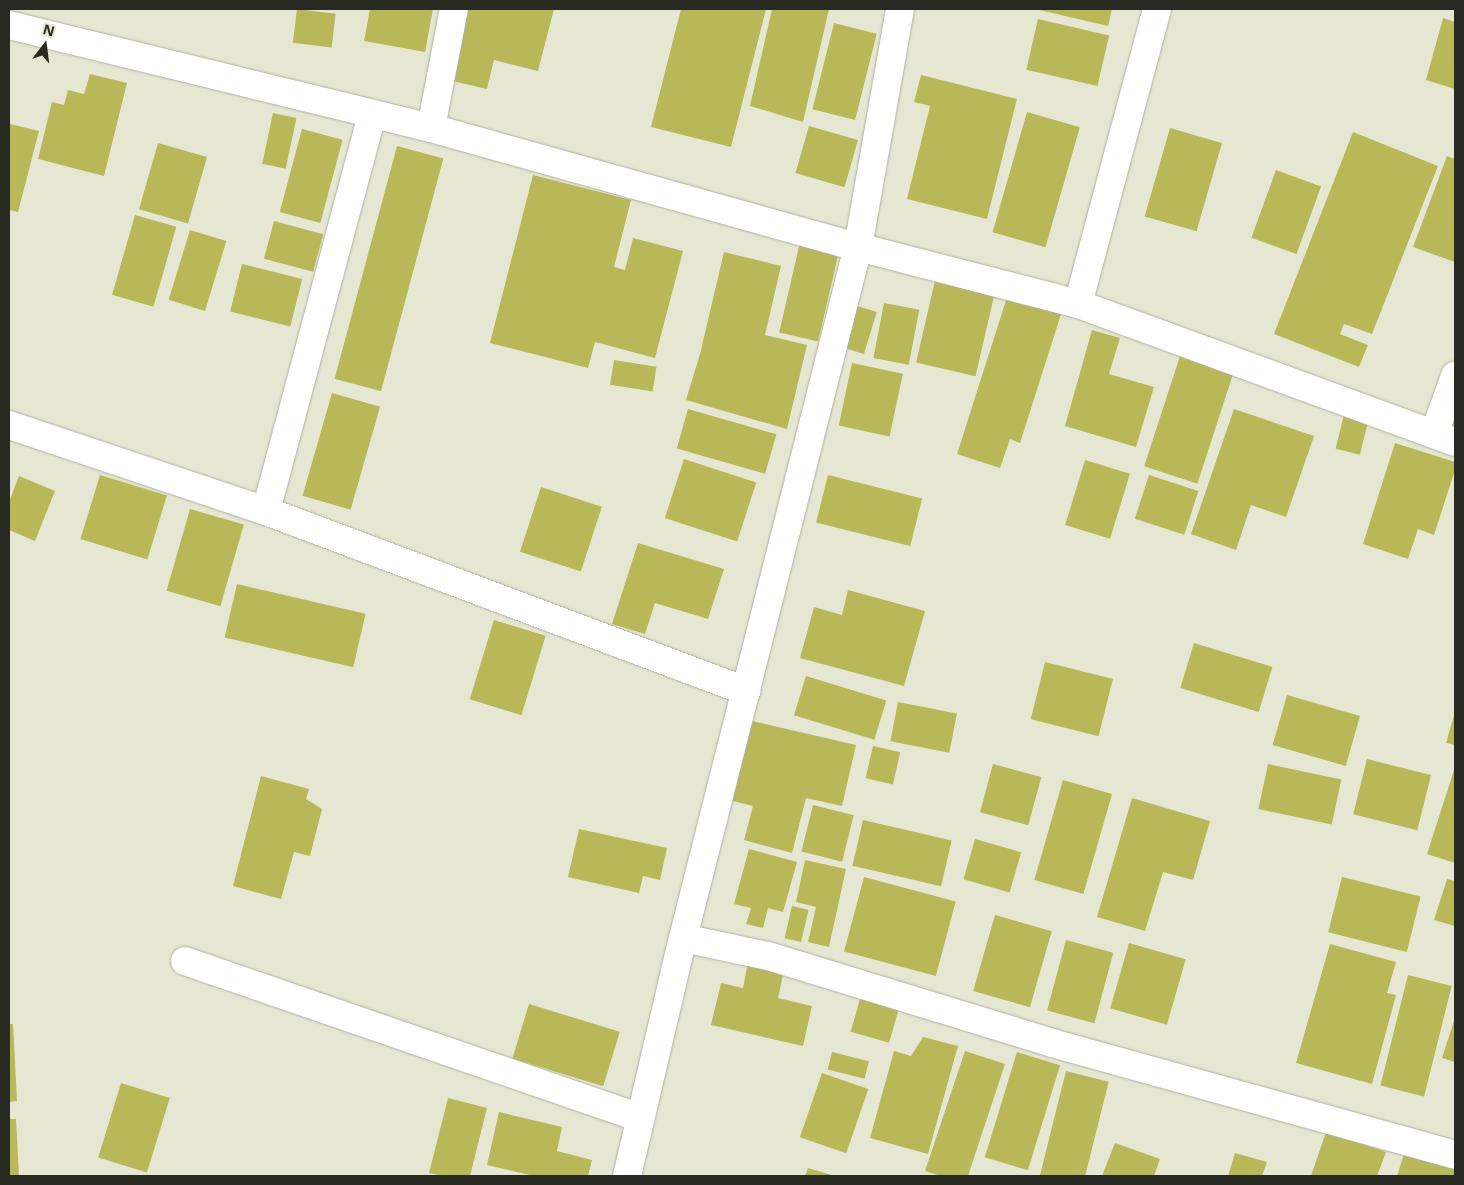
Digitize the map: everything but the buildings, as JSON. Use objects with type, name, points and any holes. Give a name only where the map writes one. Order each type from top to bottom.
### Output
[{"type":"street","points":[[431,128],[454,9]]},
{"type":"street","points":[[627,1176],[684,938],[858,247],[900,9]]},
{"type":"street","points":[[1078,304],[1157,9]]},
{"type":"street","points":[[9,25],[431,128],[858,247],[1078,304],[1444,438],[1455,376]]},
{"type":"street","points":[[266,511],[372,115]]},
{"type":"street","points":[[9,425],[266,511],[746,691]]},
{"type":"street","points":[[684,938],[768,956],[1052,1043],[1455,1155]]},
{"type":"street","points":[[185,961],[640,1118]]}]
